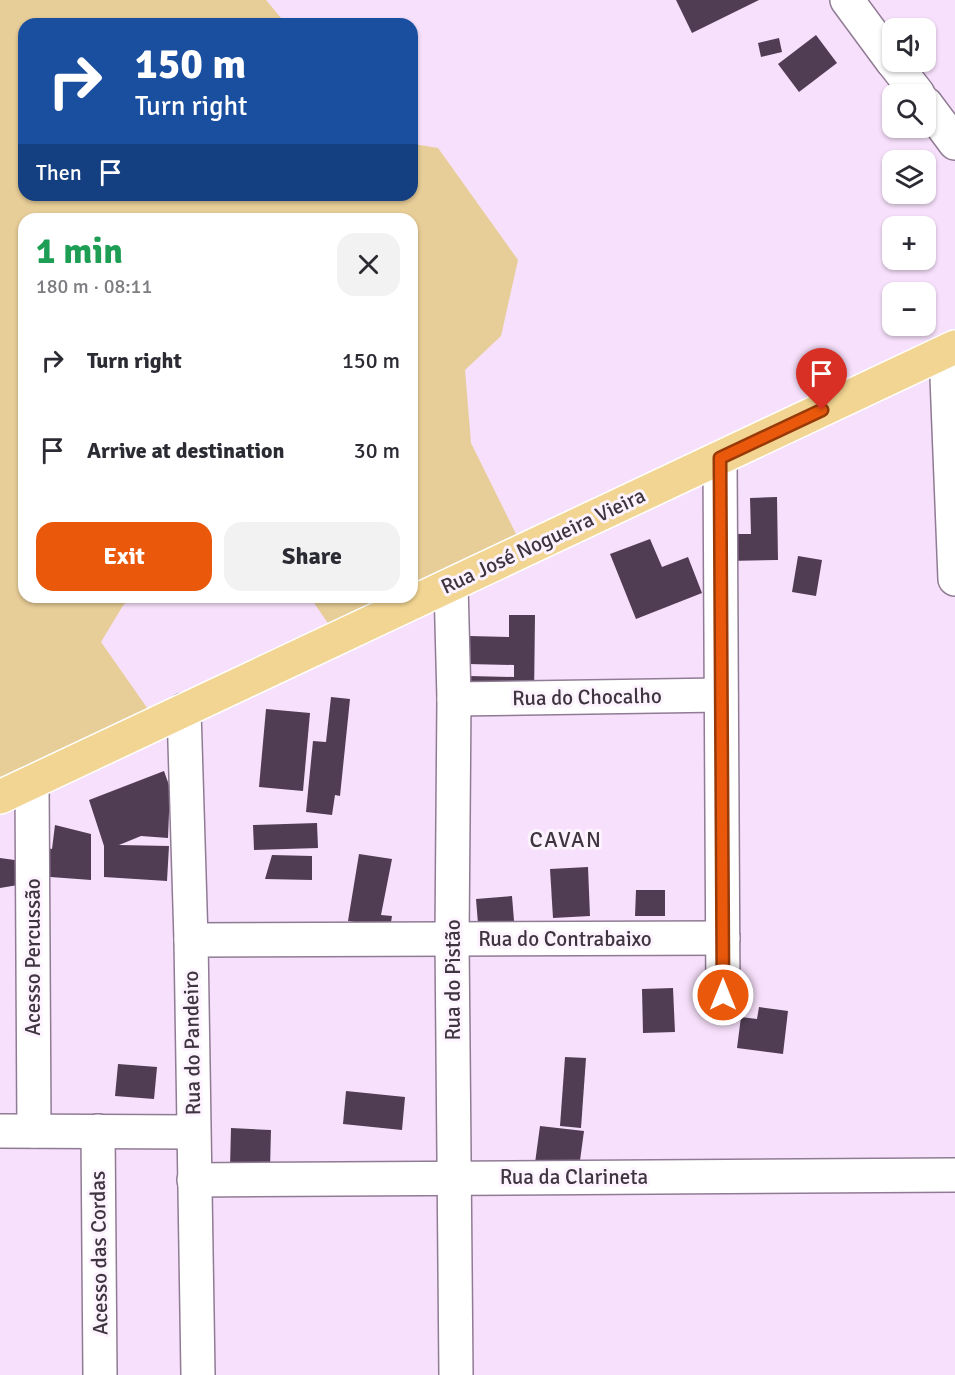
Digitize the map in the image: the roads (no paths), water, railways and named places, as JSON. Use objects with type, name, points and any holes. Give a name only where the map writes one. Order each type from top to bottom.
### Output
[{"type":"main road","name":"Rua José Nogueira Vieira","points":[[418,600],[950,349]]},
{"type":"main road","name":"Rua José Nogueira Vieira","points":[[0,797],[412,603]]},
{"type":"street","points":[[847,0],[882,46]]},
{"type":"street","points":[[901,72],[910,84]]},
{"type":"street","points":[[936,117],[955,143]]},
{"type":"street","points":[[950,349],[955,579]]},
{"type":"street","points":[[720,458],[723,995]]},
{"type":"street","name":"Rua do Pistão","points":[[450,585],[454,699],[452,939],[456,1375]]},
{"type":"street","name":"Rua do Chocalho","points":[[454,699],[721,695]]},
{"type":"street","name":"Rua do Pandeiro","points":[[184,710],[191,940],[198,1375]]},
{"type":"street","name":"Acesso Percussão","points":[[32,782],[34,1131]]},
{"type":"street","name":"Rua do Contrabaixo","points":[[191,940],[723,938]]},
{"type":"street","points":[[0,1131],[193,1132]]},
{"type":"street","name":"Acesso das Cordas","points":[[98,1131],[100,1375]]},
{"type":"street","name":"Rua da Clarineta","points":[[194,1180],[955,1175]]},
{"type":"district","name":"CAVAN","points":[[566,839]]}]
